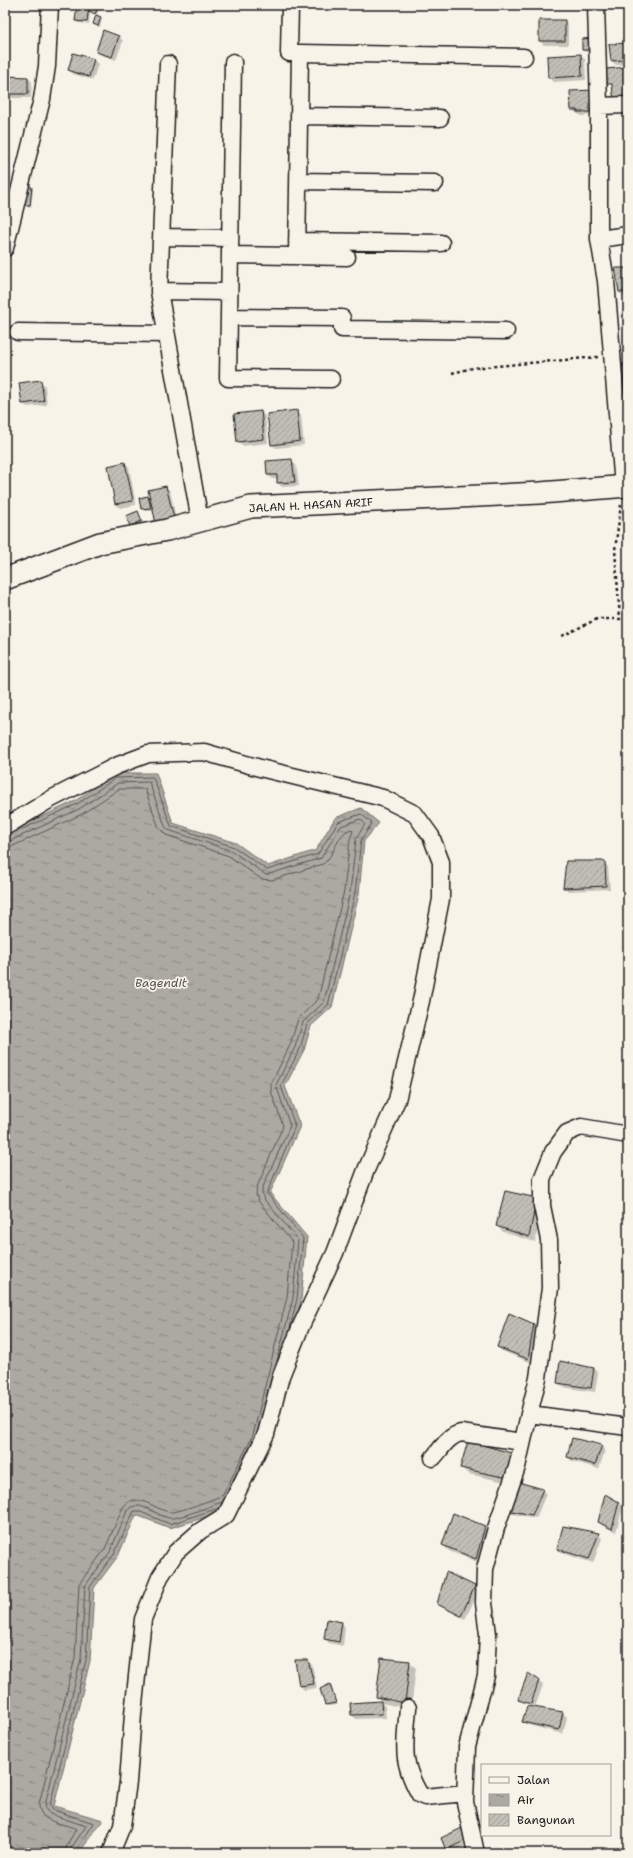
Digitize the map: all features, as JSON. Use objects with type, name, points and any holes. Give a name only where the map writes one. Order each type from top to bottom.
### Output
[{"type":"main road","name":"JALAN H. HASAN ARIF","points":[[5,579],[100,544],[167,530],[251,507],[540,493],[626,486]]},
{"type":"street","points":[[5,248],[42,99],[47,66],[50,5]]},
{"type":"street","points":[[290,5],[289,53],[524,57]]},
{"type":"street","points":[[596,5],[599,106],[598,239],[606,281],[612,357],[626,486]]},
{"type":"street","points":[[297,249],[300,53]]},
{"type":"street","points":[[232,62],[228,378],[331,380]]},
{"type":"street","points":[[168,64],[159,291],[200,521]]},
{"type":"street","points":[[599,106],[628,105]]},
{"type":"street","points":[[299,116],[440,118]]},
{"type":"street","points":[[298,181],[435,183]]},
{"type":"street","points":[[598,239],[628,235]]},
{"type":"street","points":[[161,237],[230,238]]},
{"type":"street","points":[[230,256],[297,249],[441,243]]},
{"type":"street","points":[[297,249],[347,257]]},
{"type":"street","points":[[159,291],[229,292]]},
{"type":"street","points":[[229,317],[342,318],[342,329],[506,331]]},
{"type":"street","points":[[18,332],[166,334]]},
{"type":"street","points":[[5,827],[50,799],[116,766],[148,754],[204,752],[260,768],[383,798],[415,814],[431,836],[441,862],[441,899],[421,1000],[397,1100],[366,1170],[335,1253],[286,1362],[266,1434],[226,1515],[200,1531],[176,1552],[160,1577],[143,1619],[132,1714],[128,1782],[122,1826],[111,1853]]},
{"type":"street","points":[[476,1853],[464,1802],[467,1747],[486,1676],[488,1634],[484,1603],[484,1569],[496,1528],[517,1467],[538,1378],[550,1288],[549,1240],[542,1206],[542,1180],[553,1152],[567,1133],[581,1127],[628,1135]]},
{"type":"street","points":[[530,1414],[628,1427]]},
{"type":"street","points":[[433,1458],[449,1439],[454,1435],[461,1433],[522,1442]]},
{"type":"street","points":[[408,1708],[404,1749],[405,1760],[409,1773],[420,1796],[425,1797],[465,1793]]},
{"type":"path","points":[[452,373],[473,368],[612,357]]},
{"type":"path","points":[[562,636],[597,619],[620,618],[615,550],[626,486]]},
{"type":"water","name":"Bagendit","points":[[115,773],[156,773],[173,823],[236,843],[268,866],[316,850],[335,818],[361,808],[379,823],[364,841],[359,894],[332,1007],[311,1026],[304,1050],[285,1086],[300,1126],[270,1193],[307,1237],[301,1300],[267,1440],[235,1508],[170,1528],[136,1515],[118,1556],[94,1588],[90,1661],[54,1806],[103,1820],[79,1853],[5,1853],[5,834],[75,801]]},
{"type":"building","points":[[77,5],[89,5],[87,22],[75,21]]},
{"type":"building","points":[[92,5],[99,5],[95,14],[89,11]]},
{"type":"building","points":[[96,15],[101,17],[98,26],[93,24]]},
{"type":"building","points":[[539,20],[565,20],[565,41],[539,41]]},
{"type":"building","points":[[103,30],[119,36],[112,57],[96,52]]},
{"type":"building","points":[[595,38],[595,50],[582,50],[582,39]]},
{"type":"building","points":[[628,43],[628,64],[625,65],[624,60],[611,61],[609,44]]},
{"type":"building","points":[[73,53],[94,59],[89,77],[68,70]]},
{"type":"building","points":[[581,54],[582,76],[548,78],[547,56]]},
{"type":"building","points":[[628,67],[628,101],[614,103],[612,84],[607,84],[606,69]]},
{"type":"building","points":[[5,76],[28,77],[28,94],[5,94]]},
{"type":"building","points":[[594,90],[595,109],[590,109],[590,112],[577,112],[577,110],[571,110],[570,91]]},
{"type":"building","points":[[26,186],[32,187],[30,205],[24,205]]},
{"type":"building","points":[[615,268],[628,268],[628,292],[619,292]]},
{"type":"building","points":[[622,364],[628,364],[628,388],[623,388]]},
{"type":"building","points":[[41,380],[44,401],[22,404],[19,383]]},
{"type":"building","points":[[628,390],[628,427],[625,391]]},
{"type":"building","points":[[297,410],[300,441],[271,445],[267,414]]},
{"type":"building","points":[[261,411],[264,439],[237,442],[234,414]]},
{"type":"building","points":[[292,459],[295,482],[277,483],[277,475],[267,475],[266,461]]},
{"type":"building","points":[[125,462],[133,501],[115,504],[108,466]]},
{"type":"building","points":[[166,486],[174,518],[156,523],[148,490]]},
{"type":"building","points":[[148,496],[151,508],[141,509],[139,498]]},
{"type":"building","points":[[138,511],[142,521],[130,526],[126,516]]},
{"type":"building","points":[[566,861],[605,861],[606,886],[563,888]]},
{"type":"building","points":[[505,1191],[537,1198],[529,1237],[496,1226]]},
{"type":"building","points":[[509,1313],[534,1324],[528,1359],[497,1347]]},
{"type":"building","points":[[560,1361],[594,1368],[591,1388],[557,1383]]},
{"type":"building","points":[[572,1438],[602,1445],[595,1465],[567,1457]]},
{"type":"building","points":[[468,1441],[515,1454],[508,1478],[460,1468]]},
{"type":"building","points":[[518,1482],[543,1489],[532,1515],[507,1510]]},
{"type":"building","points":[[605,1494],[619,1502],[612,1529],[598,1522]]},
{"type":"building","points":[[453,1513],[485,1526],[476,1559],[442,1545]]},
{"type":"building","points":[[563,1526],[599,1533],[589,1559],[557,1549]]},
{"type":"building","points":[[446,1572],[475,1586],[461,1616],[437,1604]]},
{"type":"building","points":[[327,1619],[342,1622],[339,1642],[324,1639]]},
{"type":"building","points":[[381,1658],[410,1661],[405,1703],[376,1697]]},
{"type":"building","points":[[295,1660],[308,1660],[314,1684],[299,1686]]},
{"type":"building","points":[[528,1673],[539,1680],[531,1704],[518,1700]]},
{"type":"building","points":[[330,1684],[336,1703],[325,1705],[320,1689]]},
{"type":"building","points":[[381,1701],[382,1714],[351,1715],[350,1703]]},
{"type":"building","points":[[527,1706],[563,1712],[559,1730],[522,1722]]},
{"type":"building","points":[[464,1827],[468,1839],[446,1850],[441,1838]]}]
